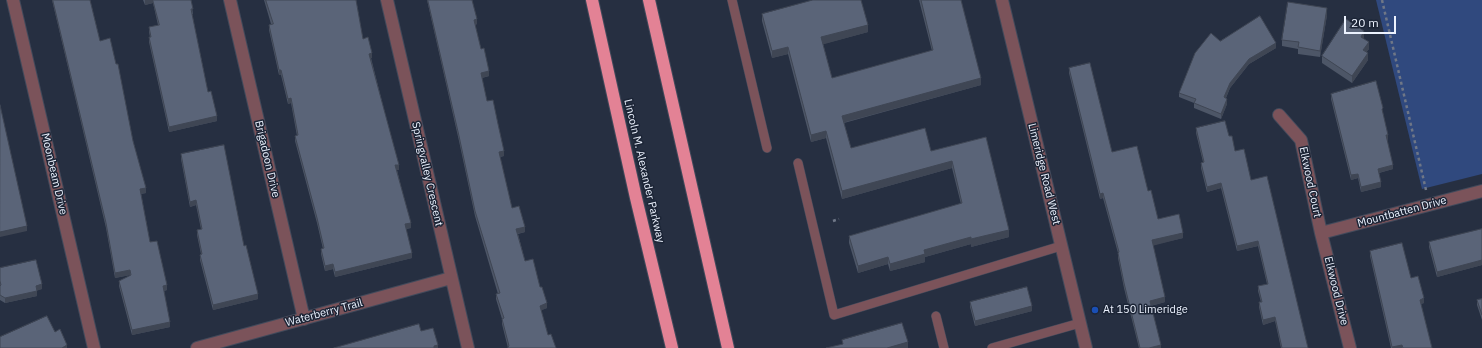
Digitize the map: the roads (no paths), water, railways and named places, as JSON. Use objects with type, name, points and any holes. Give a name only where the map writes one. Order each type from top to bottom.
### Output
[{"type":"highway","name":"Lincoln M. Alexander Parkway","points":[[592,0],[636,198],[672,348]]},
{"type":"highway","points":[[649,0],[728,348]]},
{"type":"street","name":"Moonbeam Drive","points":[[13,0],[94,348]]},
{"type":"street","name":"Brigadoon Drive","points":[[230,0],[304,319]]},
{"type":"street","name":"Springvalley Crescent","points":[[387,0],[468,348]]},
{"type":"street","name":"Limeridge Road West","points":[[1002,0],[1086,348]]},
{"type":"street","name":"Elkwood Court","points":[[1279,115],[1301,140],[1321,233]]},
{"type":"street","name":"Mountbatten Drive","points":[[1321,233],[1482,191]]},
{"type":"street","name":"Elkwood Drive","points":[[1321,233],[1350,348]]},
{"type":"street","name":"Waterberry Trail","points":[[197,348],[451,278]]},
{"type":"lane","points":[[735,1],[767,148]]},
{"type":"lane","points":[[798,163],[834,315],[1061,246]]},
{"type":"lane","points":[[936,316],[944,348]]},
{"type":"lane","points":[[992,348],[1080,323]]},
{"type":"place","name":"At 150 Limeridge","points":[[1095,310]]}]
